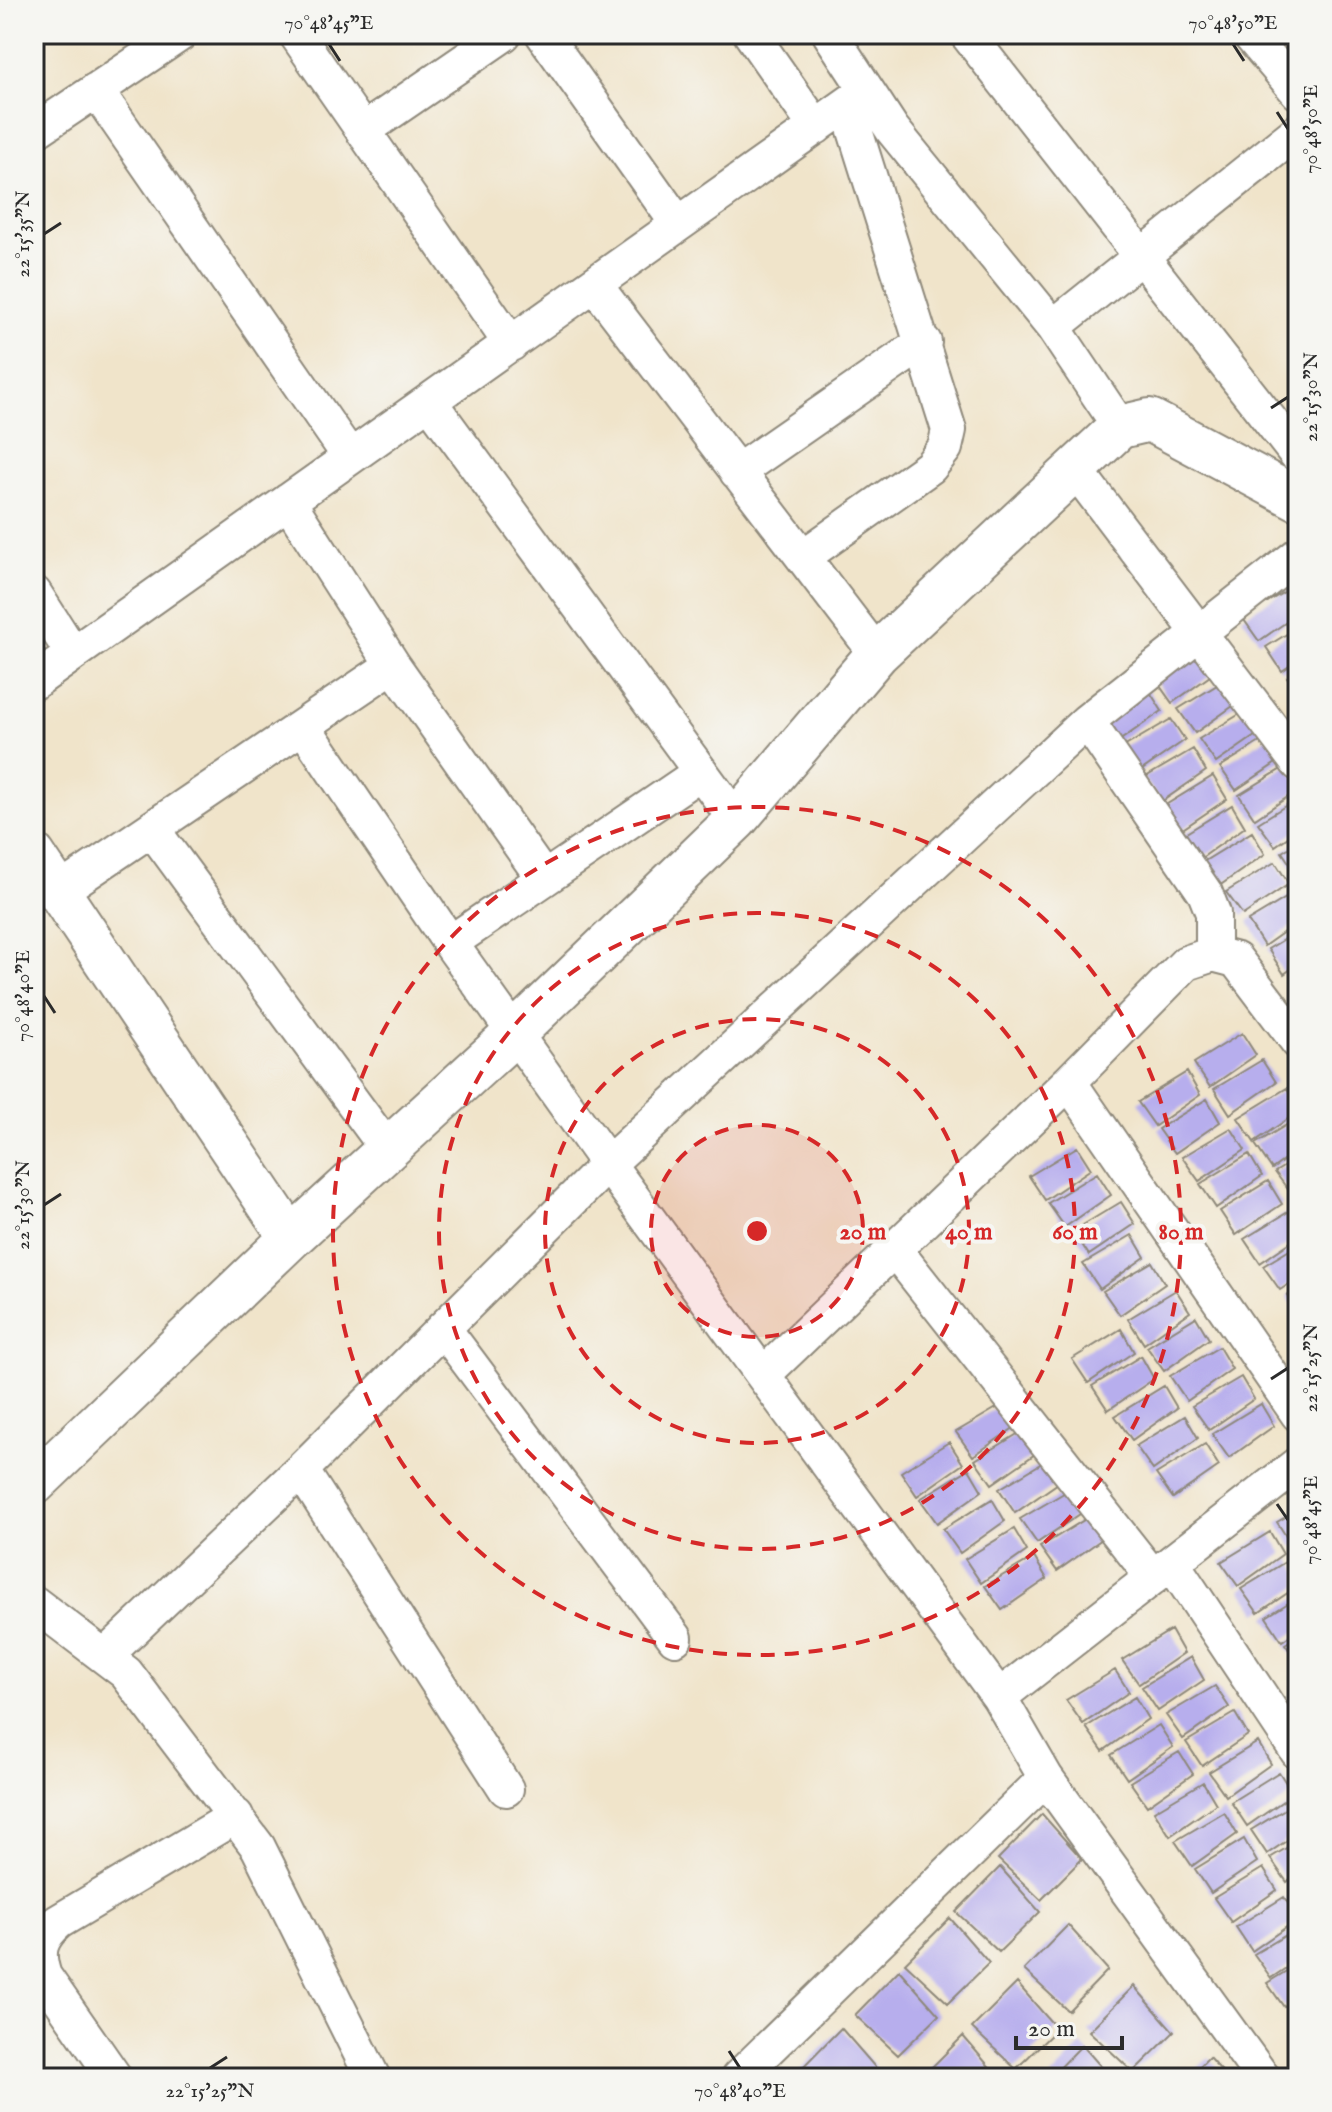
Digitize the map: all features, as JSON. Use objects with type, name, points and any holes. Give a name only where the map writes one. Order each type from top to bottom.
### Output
[{"type":"street","points":[[34,132],[180,34]]},
{"type":"street","points":[[296,34],[511,344]]},
{"type":"street","points":[[364,130],[504,34]]},
{"type":"street","points":[[543,34],[678,224]]},
{"type":"street","points":[[751,34],[816,127]]},
{"type":"street","points":[[803,557],[930,467],[945,448],[949,430],[856,98],[830,34]]},
{"type":"street","points":[[967,34],[1298,456]]},
{"type":"street","points":[[1249,34],[1298,92]]},
{"type":"street","points":[[96,90],[350,457]]},
{"type":"street","points":[[34,682],[856,98]]},
{"type":"street","points":[[856,98],[892,129],[1053,327],[1120,427]]},
{"type":"street","points":[[1053,327],[1143,259],[1298,131]]},
{"type":"street","points":[[594,284],[877,654]]},
{"type":"street","points":[[737,472],[924,342]]},
{"type":"street","points":[[429,401],[736,820]]},
{"type":"street","points":[[34,1484],[291,1238],[514,1034],[736,820],[877,654],[1120,427],[1150,420],[1298,499]]},
{"type":"street","points":[[1075,469],[1298,763]]},
{"type":"street","points":[[288,501],[393,665],[544,879]]},
{"type":"street","points":[[106,1655],[301,1470],[608,1164],[1087,721],[1298,555]]},
{"type":"street","points":[[34,593],[73,654]]},
{"type":"street","points":[[58,892],[393,665]]},
{"type":"street","points":[[1087,721],[1205,893],[1213,913],[1213,954]]},
{"type":"street","points":[[303,726],[514,1034],[999,1697],[1046,1778],[1263,2078]]},
{"type":"street","points":[[450,943],[701,772]]},
{"type":"street","points":[[152,829],[388,1150]]},
{"type":"street","points":[[34,855],[291,1238]]},
{"type":"street","points":[[763,1375],[1069,1082],[1186,963],[1213,954],[1236,960],[1298,1042]]},
{"type":"street","points":[[1069,1082],[1298,1414]]},
{"type":"street","points":[[895,1250],[1162,1570],[1298,1752]]},
{"type":"street","points":[[443,1328],[675,1638]]},
{"type":"street","points":[[999,1697],[1298,1464]]},
{"type":"street","points":[[301,1470],[506,1789]]},
{"type":"street","points":[[34,1603],[126,1673],[236,1816],[258,1847],[373,2078]]},
{"type":"street","points":[[738,2078],[1046,1778]]},
{"type":"street","points":[[115,2078],[44,1976],[38,1957],[43,1936],[58,1922],[236,1816]]},
{"type":"building","points":[[1291,588],[1298,598],[1298,614],[1259,641],[1242,617]]},
{"type":"building","points":[[1298,627],[1298,660],[1282,671],[1266,647]]},
{"type":"building","points":[[1204,649],[1217,671],[1172,703],[1155,679]]},
{"type":"building","points":[[1298,670],[1298,692],[1287,677]]},
{"type":"building","points":[[1227,679],[1240,701],[1195,733],[1178,709]]},
{"type":"building","points":[[1148,689],[1162,711],[1116,743],[1099,719]]},
{"type":"building","points":[[1248,709],[1262,731],[1216,763],[1199,739]]},
{"type":"building","points":[[1171,719],[1185,740],[1139,772],[1122,748]]},
{"type":"building","points":[[1268,737],[1282,759],[1236,790],[1220,767]]},
{"type":"building","points":[[1193,749],[1206,771],[1161,802],[1144,778]]},
{"type":"building","points":[[1288,765],[1298,783],[1298,790],[1255,819],[1239,795]]},
{"type":"building","points":[[1213,776],[1227,799],[1181,830],[1164,806]]},
{"type":"building","points":[[1298,798],[1298,830],[1275,846],[1258,823]]},
{"type":"building","points":[[1232,805],[1245,827],[1200,859],[1183,835]]},
{"type":"building","points":[[1252,832],[1265,854],[1219,886],[1203,862]]},
{"type":"building","points":[[1298,842],[1298,876],[1282,852]]},
{"type":"building","points":[[1275,862],[1289,884],[1243,915],[1226,892]]},
{"type":"building","points":[[1296,892],[1298,922],[1264,946],[1248,921]]},
{"type":"building","points":[[1298,931],[1298,964],[1284,974],[1268,949]]},
{"type":"building","points":[[1242,1033],[1256,1055],[1210,1087],[1194,1063]]},
{"type":"building","points":[[1262,1060],[1276,1082],[1230,1114],[1214,1089]]},
{"type":"building","points":[[1187,1072],[1200,1095],[1155,1126],[1138,1102]]},
{"type":"building","points":[[1287,1088],[1298,1112],[1254,1142],[1238,1118]]},
{"type":"building","points":[[1207,1099],[1220,1122],[1175,1153],[1158,1129]]},
{"type":"building","points":[[1298,1118],[1298,1150],[1272,1169],[1255,1144]]},
{"type":"building","points":[[1231,1128],[1245,1150],[1199,1181],[1182,1157]]},
{"type":"building","points":[[1077,1147],[1091,1169],[1045,1200],[1029,1176]]},
{"type":"building","points":[[1249,1154],[1262,1176],[1216,1208],[1200,1184]]},
{"type":"building","points":[[1298,1158],[1298,1191],[1292,1195],[1275,1172]]},
{"type":"building","points":[[1097,1173],[1111,1195],[1065,1227],[1048,1203]]},
{"type":"building","points":[[1268,1181],[1282,1204],[1236,1235],[1220,1211]]},
{"type":"building","points":[[1121,1202],[1135,1224],[1089,1255],[1073,1231]]},
{"type":"building","points":[[1293,1209],[1298,1218],[1298,1237],[1260,1263],[1244,1239]]},
{"type":"building","points":[[1132,1235],[1145,1257],[1100,1289],[1083,1264]]},
{"type":"building","points":[[1298,1245],[1298,1278],[1280,1290],[1263,1266]]},
{"type":"building","points":[[1152,1262],[1165,1284],[1120,1315],[1103,1291]]},
{"type":"building","points":[[1298,1289],[1298,1312],[1287,1296]]},
{"type":"building","points":[[1176,1290],[1190,1312],[1144,1344],[1128,1319]]},
{"type":"building","points":[[1196,1317],[1209,1339],[1164,1371],[1147,1347]]},
{"type":"building","points":[[1121,1329],[1134,1352],[1088,1383],[1072,1359]]},
{"type":"building","points":[[1219,1347],[1232,1369],[1187,1401],[1170,1376]]},
{"type":"building","points":[[1141,1356],[1154,1379],[1108,1410],[1092,1386]]},
{"type":"building","points":[[1241,1377],[1254,1399],[1209,1430],[1192,1406]]},
{"type":"building","points":[[1164,1386],[1177,1408],[1132,1440],[1115,1416]]},
{"type":"building","points":[[1005,1403],[1018,1425],[973,1456],[956,1432]]},
{"type":"building","points":[[1261,1404],[1274,1426],[1229,1458],[1212,1434]]},
{"type":"building","points":[[1185,1416],[1198,1438],[1153,1470],[1136,1446]]},
{"type":"building","points":[[1024,1430],[1038,1452],[992,1484],[975,1460]]},
{"type":"building","points":[[949,1442],[963,1464],[917,1496],[901,1472]]},
{"type":"building","points":[[1205,1444],[1219,1466],[1173,1498],[1156,1474]]},
{"type":"building","points":[[1047,1460],[1061,1481],[1015,1513],[999,1489]]},
{"type":"building","points":[[969,1469],[982,1491],[937,1523],[920,1499]]},
{"type":"building","points":[[1069,1490],[1083,1512],[1037,1543],[1020,1519]]},
{"type":"building","points":[[992,1499],[1005,1521],[960,1553],[943,1529]]},
{"type":"building","points":[[1298,1510],[1298,1543],[1293,1547],[1277,1522]]},
{"type":"building","points":[[1089,1517],[1102,1539],[1057,1571],[1040,1547]]},
{"type":"building","points":[[1014,1529],[1027,1551],[981,1583],[965,1559]]},
{"type":"building","points":[[1270,1532],[1283,1554],[1238,1586],[1221,1562]]},
{"type":"building","points":[[1034,1557],[1047,1579],[1002,1610],[985,1586]]},
{"type":"building","points":[[1290,1559],[1298,1572],[1298,1586],[1258,1613],[1241,1589]]},
{"type":"building","points":[[1298,1597],[1298,1630],[1282,1641],[1266,1617]]},
{"type":"building","points":[[1171,1630],[1184,1653],[1139,1684],[1122,1660]]},
{"type":"building","points":[[1298,1636],[1298,1662],[1285,1644]]},
{"type":"building","points":[[1191,1657],[1204,1680],[1158,1711],[1142,1687]]},
{"type":"building","points":[[1115,1670],[1129,1692],[1083,1724],[1066,1700]]},
{"type":"building","points":[[1215,1686],[1229,1707],[1183,1739],[1166,1715]]},
{"type":"building","points":[[1135,1697],[1148,1719],[1103,1751],[1086,1727]]},
{"type":"building","points":[[1235,1713],[1248,1735],[1202,1766],[1186,1742]]},
{"type":"building","points":[[1159,1725],[1173,1747],[1127,1779],[1111,1755]]},
{"type":"building","points":[[1258,1742],[1271,1764],[1226,1796],[1209,1772]]},
{"type":"building","points":[[1179,1752],[1193,1774],[1147,1806],[1130,1782]]},
{"type":"building","points":[[1279,1772],[1293,1794],[1247,1826],[1231,1802]]},
{"type":"building","points":[[1203,1782],[1216,1804],[1170,1836],[1154,1811]]},
{"type":"building","points":[[1298,1801],[1298,1833],[1267,1854],[1251,1830]]},
{"type":"building","points":[[1224,1812],[1237,1834],[1192,1866],[1175,1841]]},
{"type":"building","points":[[1042,1814],[1082,1859],[1041,1900],[998,1859]]},
{"type":"building","points":[[1244,1839],[1257,1862],[1211,1893],[1195,1869]]},
{"type":"building","points":[[1298,1841],[1298,1874],[1287,1882],[1270,1858]]},
{"type":"building","points":[[1000,1867],[1040,1912],[999,1952],[956,1912]]},
{"type":"building","points":[[1263,1868],[1277,1890],[1231,1922],[1214,1898]]},
{"type":"building","points":[[1284,1897],[1298,1919],[1252,1951],[1236,1927]]},
{"type":"building","points":[[950,1918],[989,1963],[948,2003],[905,1963]]},
{"type":"building","points":[[1068,1925],[1108,1970],[1068,2011],[1024,1970]]},
{"type":"building","points":[[1298,1928],[1298,1960],[1271,1978],[1254,1954]]},
{"type":"building","points":[[1298,1964],[1298,1997],[1284,2007],[1267,1983]]},
{"type":"building","points":[[899,1970],[939,2015],[898,2055],[855,2015]]},
{"type":"building","points":[[1017,1983],[1057,2029],[1016,2069],[972,2028]]},
{"type":"building","points":[[1134,1986],[1174,2032],[1133,2072],[1089,2031]]},
{"type":"building","points":[[1298,2005],[1298,2026],[1288,2012]]},
{"type":"building","points":[[841,2028],[881,2074],[877,2078],[802,2078],[797,2073]]},
{"type":"building","points":[[963,2036],[999,2078],[921,2078]]},
{"type":"building","points":[[1082,2045],[1111,2078],[1050,2078]]},
{"type":"building","points":[[1209,2057],[1228,2078],[1188,2078]]}]
